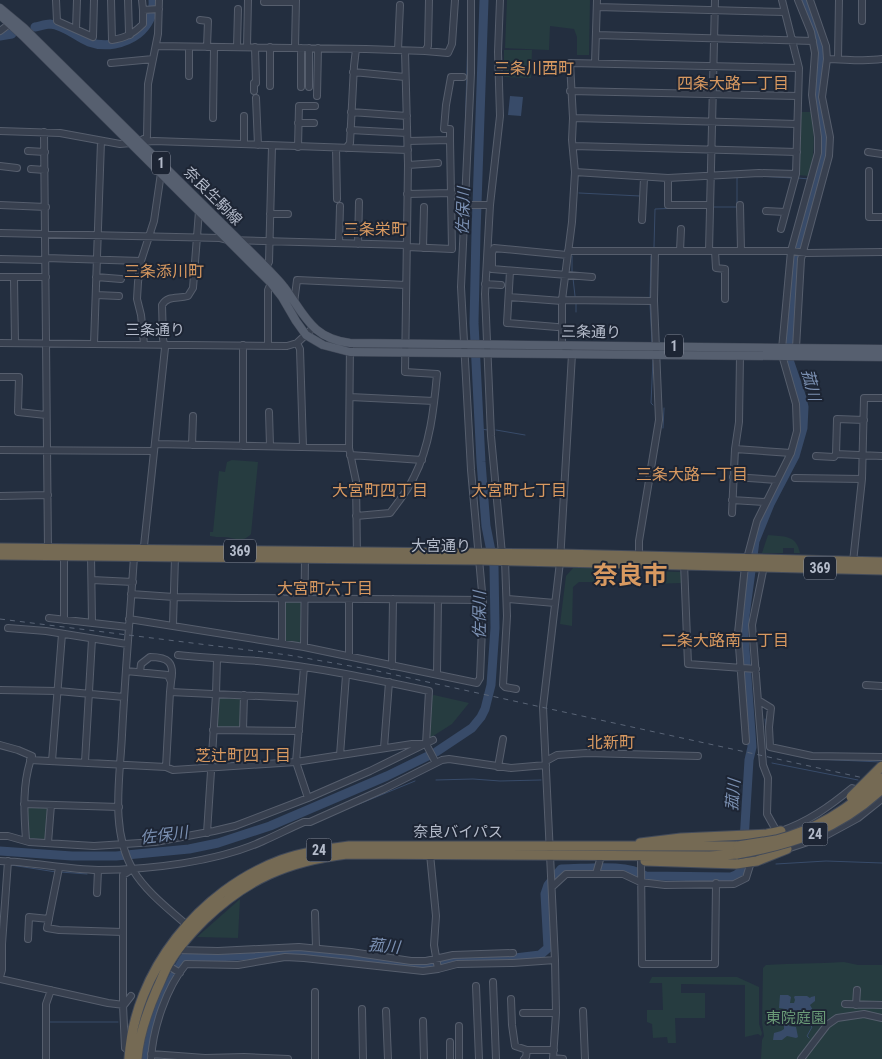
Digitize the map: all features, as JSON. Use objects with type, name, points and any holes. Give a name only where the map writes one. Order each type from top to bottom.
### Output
[{"type":"highway","name":"大宮通り","points":[[0,548],[64,555],[134,557],[305,558],[357,556]]},
{"type":"highway","name":"大宮通り","points":[[0,555],[143,549],[357,556],[746,562],[882,570]]},
{"type":"highway","name":"大宮通り","points":[[561,558],[639,556],[684,561]]},
{"type":"highway","name":"大宮通り","points":[[760,564],[882,562]]},
{"type":"highway","name":"24","points":[[825,825],[882,766]]},
{"type":"highway","name":"奈良バイパス","points":[[129,1055],[134,1027],[144,994],[157,966],[171,944],[240,889],[296,864],[321,857],[347,854],[430,854],[623,846],[737,850],[775,847],[807,837],[855,802],[882,778]]},
{"type":"highway","name":"奈良バイパス","points":[[825,825],[858,810],[882,789]]},
{"type":"highway","points":[[825,825],[853,818],[882,798]]},
{"type":"highway","points":[[623,846],[653,840],[779,832]]},
{"type":"highway","name":"奈良バイパス","points":[[137,1059],[154,1015],[175,970],[177,950],[190,928],[217,896],[242,878],[283,859],[323,849],[349,846],[551,850],[601,856],[710,856],[737,850]]},
{"type":"highway","points":[[601,856],[642,861],[736,864],[750,862],[787,849]]},
{"type":"main road","name":"奈良生駒線","points":[[0,8],[116,128],[135,143],[161,173],[271,283],[306,335]]},
{"type":"main road","name":"奈良生駒線","points":[[0,15],[13,22],[135,143],[266,267],[284,286],[313,328]]},
{"type":"main road","name":"三条通り","points":[[313,328],[335,341],[350,343],[465,343],[486,348],[572,354],[657,350],[788,352],[882,357]]},
{"type":"main road","name":"三条通り","points":[[306,335],[324,345],[350,352],[465,352],[486,348],[562,345],[740,356],[788,352],[882,349]]},
{"type":"street","points":[[56,0],[57,21],[94,37],[94,0]]},
{"type":"street","points":[[76,29],[77,0]]},
{"type":"street","points":[[111,0],[112,40],[130,35],[143,24],[142,0]]},
{"type":"street","points":[[128,0],[130,35]]},
{"type":"street","points":[[135,143],[147,137],[148,84],[158,34],[156,9],[159,0]]},
{"type":"street","points":[[247,47],[248,0]]},
{"type":"street","points":[[425,52],[428,46],[429,0]]},
{"type":"street","points":[[156,46],[402,50],[448,53],[452,44],[455,0]]},
{"type":"street","points":[[129,619],[304,646],[477,683],[480,678],[483,600],[481,557],[471,470],[461,287],[471,72],[471,0]]},
{"type":"street","points":[[500,0],[498,40],[499,122],[489,205],[485,284],[486,348],[490,436],[507,599],[503,685],[516,689]]},
{"type":"street","points":[[716,0],[710,205],[712,251],[716,268],[725,269],[725,299]]},
{"type":"street","points":[[781,229],[796,174],[799,68],[782,0]]},
{"type":"street","points":[[746,741],[738,633],[746,562],[757,521],[791,453],[797,431],[796,404],[788,352],[791,251],[818,153],[818,137],[812,100],[815,53],[813,41],[798,0]]},
{"type":"street","points":[[788,352],[801,259],[829,156],[830,137],[822,97],[827,59],[823,35],[810,0]]},
{"type":"street","points":[[838,58],[839,0]]},
{"type":"street","points":[[862,0],[862,21]]},
{"type":"street","points":[[264,2],[296,1],[301,87]]},
{"type":"street","points":[[595,63],[597,4],[715,11],[785,12]]},
{"type":"street","points":[[356,516],[390,513],[414,478],[422,460],[434,401],[436,374],[405,372],[408,141],[400,5]]},
{"type":"street","points":[[143,10],[156,9]]},
{"type":"street","points":[[237,47],[238,9]]},
{"type":"street","points":[[200,20],[208,21],[211,47],[213,118]]},
{"type":"street","points":[[0,31],[13,22]]},
{"type":"street","points":[[596,35],[813,41]]},
{"type":"street","points":[[190,46],[190,76]]},
{"type":"street","points":[[270,47],[270,86]]},
{"type":"street","points":[[255,48],[256,83],[254,83],[258,145]]},
{"type":"street","points":[[309,48],[309,87]]},
{"type":"street","points":[[317,96],[318,48]]},
{"type":"street","points":[[346,148],[350,143],[353,72],[356,49]]},
{"type":"street","points":[[827,59],[838,58],[862,62],[882,59]]},
{"type":"street","points":[[111,63],[153,59]]},
{"type":"street","points":[[563,1059],[553,1058],[556,1012],[555,960],[543,707],[561,558],[572,354],[562,345],[562,300],[572,222],[575,172],[570,63],[799,68]]},
{"type":"street","points":[[353,72],[405,77]]},
{"type":"street","points":[[0,233],[220,238],[228,240],[452,249],[450,129],[444,129],[450,77],[463,77]]},
{"type":"street","points":[[570,91],[798,96]]},
{"type":"street","points":[[298,147],[299,106],[314,106]]},
{"type":"street","points":[[351,112],[407,116]]},
{"type":"street","points":[[244,116],[244,144]]},
{"type":"street","points":[[573,118],[798,124]]},
{"type":"street","points":[[298,123],[314,123]]},
{"type":"street","points":[[111,142],[118,135],[116,128]]},
{"type":"street","points":[[350,130],[407,133]]},
{"type":"street","points":[[0,131],[44,132],[111,142],[208,142],[408,150]]},
{"type":"street","points":[[44,132],[48,552]]},
{"type":"street","points":[[408,141],[450,140]]},
{"type":"street","points":[[94,344],[101,141]]},
{"type":"street","points":[[266,267],[269,262],[272,146]]},
{"type":"street","points":[[573,146],[797,152]]},
{"type":"street","points":[[336,148],[337,198]]},
{"type":"street","points":[[28,151],[45,152]]},
{"type":"street","points":[[868,152],[882,154]]},
{"type":"street","points":[[408,165],[438,163]]},
{"type":"street","points":[[0,166],[17,168]]},
{"type":"street","points":[[31,169],[45,170]]},
{"type":"street","points":[[869,171],[869,217],[882,217]]},
{"type":"street","points":[[575,172],[644,178],[759,173],[796,174]]},
{"type":"street","points":[[144,344],[137,299],[141,261],[154,221],[161,173]]},
{"type":"street","points":[[642,220],[644,178]]},
{"type":"street","points":[[668,178],[668,205],[710,205]]},
{"type":"street","points":[[407,194],[452,194]]},
{"type":"street","points":[[358,244],[359,202]]},
{"type":"street","points":[[0,204],[46,208]]},
{"type":"street","points":[[466,205],[489,205]]},
{"type":"street","points":[[740,205],[741,251]]},
{"type":"street","points":[[339,243],[340,206]]},
{"type":"street","points":[[423,248],[424,207]]},
{"type":"street","points":[[190,928],[145,886],[131,867],[123,845],[119,807],[128,627],[134,557],[143,549],[164,344],[162,306],[169,298],[183,298],[191,294],[199,211]]},
{"type":"street","points":[[766,211],[785,212]]},
{"type":"street","points":[[270,214],[288,214]]},
{"type":"street","points":[[680,251],[681,229]]},
{"type":"street","points":[[592,277],[492,269],[492,252],[494,248],[568,253],[655,251],[882,252]]},
{"type":"street","points":[[639,556],[639,541],[659,420],[654,300],[655,251]]},
{"type":"street","points":[[0,259],[141,261]]},
{"type":"street","points":[[510,271],[507,323],[557,327]]},
{"type":"street","points":[[0,277],[46,277]]},
{"type":"street","points":[[96,277],[121,279]]},
{"type":"street","points":[[14,278],[14,343]]},
{"type":"street","points":[[294,303],[297,280],[406,285]]},
{"type":"street","points":[[268,346],[268,290],[271,283]]},
{"type":"street","points":[[485,284],[501,285]]},
{"type":"street","points":[[96,295],[119,296]]},
{"type":"street","points":[[508,296],[562,300],[654,300]]},
{"type":"street","points":[[303,447],[300,349],[297,343],[313,328]]},
{"type":"street","name":"三条通り","points":[[0,343],[268,346],[287,346],[297,343]]},
{"type":"street","points":[[350,343],[349,448],[356,481],[357,556]]},
{"type":"street","points":[[243,345],[243,446]]},
{"type":"street","points":[[732,512],[734,449],[739,422],[740,356]]},
{"type":"street","points":[[0,376],[19,377],[18,412],[46,415]]},
{"type":"street","points":[[350,397],[434,401]]},
{"type":"street","points":[[853,562],[862,479],[864,398],[882,398]]},
{"type":"street","points":[[269,412],[270,446]]},
{"type":"street","points":[[192,445],[193,416]]},
{"type":"street","points":[[836,454],[837,419],[864,420]]},
{"type":"street","points":[[0,450],[154,448],[192,445],[349,448]]},
{"type":"street","points":[[734,449],[791,453]]},
{"type":"street","points":[[816,456],[834,457],[836,454],[882,456]]},
{"type":"street","points":[[350,455],[422,460]]},
{"type":"street","points":[[733,477],[777,480]]},
{"type":"street","points":[[795,478],[862,479]]},
{"type":"street","points":[[0,496],[48,495]]},
{"type":"street","points":[[732,500],[766,502]]},
{"type":"street","points":[[64,555],[64,620]]},
{"type":"street","points":[[92,556],[92,623]]},
{"type":"street","points":[[173,625],[175,557]]},
{"type":"street","points":[[304,646],[305,558]]},
{"type":"street","points":[[684,561],[688,664],[756,669]]},
{"type":"street","points":[[760,564],[752,625],[762,765],[768,778],[767,814],[787,849],[823,836],[858,818],[882,798]]},
{"type":"street","points":[[92,580],[133,582]]},
{"type":"street","points":[[131,594],[174,597],[483,600]]},
{"type":"street","points":[[282,598],[282,643]]},
{"type":"street","points":[[349,599],[349,656]]},
{"type":"street","points":[[392,666],[393,599]]},
{"type":"street","points":[[507,599],[555,603]]},
{"type":"street","points":[[437,674],[438,600]]},
{"type":"street","points":[[49,618],[128,627]]},
{"type":"street","points":[[8,628],[127,644]]},
{"type":"street","points":[[52,761],[62,634]]},
{"type":"street","points":[[85,762],[92,639]]},
{"type":"street","points":[[178,655],[304,667],[430,691],[426,745],[435,763]]},
{"type":"street","points":[[140,672],[141,664],[150,656],[166,658],[171,663],[172,676],[166,767]]},
{"type":"street","points":[[206,833],[212,768],[217,659]]},
{"type":"street","points":[[304,667],[296,762],[308,798]]},
{"type":"street","points":[[126,671],[168,675],[171,682]]},
{"type":"street","points":[[340,755],[346,675]]},
{"type":"street","points":[[384,748],[389,682]]},
{"type":"street","points":[[866,686],[882,686]]},
{"type":"street","points":[[0,690],[58,691],[124,697]]},
{"type":"street","points":[[170,692],[301,698]]},
{"type":"street","points":[[242,730],[244,695]]},
{"type":"street","points":[[758,700],[771,708],[769,727],[770,747],[812,756],[882,758]]},
{"type":"street","points":[[213,730],[299,731]]},
{"type":"street","points":[[498,767],[504,739]]},
{"type":"street","points":[[0,836],[48,843],[94,846],[156,842],[206,833],[235,826],[308,798],[370,771],[433,740]]},
{"type":"street","points":[[30,760],[166,767],[173,770],[296,762],[412,744],[426,745]]},
{"type":"street","points":[[0,746],[18,750],[32,756],[26,777],[24,804],[26,840]]},
{"type":"street","points":[[0,861],[59,868],[98,870],[204,859],[262,842],[288,829],[310,822],[384,790],[442,760],[449,759],[511,768],[546,763],[556,755],[587,753],[698,756]]},
{"type":"street","points":[[779,832],[795,826],[829,807],[852,788],[882,798]]},
{"type":"street","points":[[24,804],[119,807]]},
{"type":"street","points":[[48,843],[51,805]]},
{"type":"street","points":[[430,854],[436,916],[434,945],[438,969]]},
{"type":"street","points":[[596,874],[601,856]]},
{"type":"street","points":[[8,861],[0,978],[122,1005],[131,996]]},
{"type":"street","points":[[642,861],[640,882],[642,964],[715,964],[716,884]]},
{"type":"street","points":[[552,885],[566,874],[623,874],[640,882],[665,885],[734,884],[746,878],[750,862]]},
{"type":"street","points":[[129,1055],[125,1048],[122,1005],[123,875],[131,867]]},
{"type":"street","points":[[59,868],[47,928],[123,932]]},
{"type":"street","points":[[97,893],[98,870]]},
{"type":"street","points":[[315,913],[316,948]]},
{"type":"street","points":[[28,939],[29,917],[49,919]]},
{"type":"street","points":[[177,950],[228,951],[286,947],[316,948],[411,961],[426,961],[454,956],[513,953]]},
{"type":"street","points":[[228,951],[228,964]]},
{"type":"street","points":[[350,963],[351,952]]},
{"type":"street","points":[[288,1059],[151,1056],[154,1036],[154,1015],[166,999],[175,970],[186,964],[238,965],[285,957],[410,970],[438,969],[458,964],[555,960]]},
{"type":"street","points":[[493,982],[496,1059]]},
{"type":"street","points":[[476,986],[479,1059]]},
{"type":"street","points":[[123,988],[131,996],[144,994]]},
{"type":"street","points":[[46,1059],[46,1004],[51,990]]},
{"type":"street","points":[[856,1005],[857,990]]},
{"type":"street","points":[[315,992],[315,1059]]},
{"type":"street","points":[[510,1002],[516,1046],[527,1050],[554,1050]]},
{"type":"street","points":[[844,1004],[882,1005]]},
{"type":"street","points":[[362,1009],[363,1059]]},
{"type":"street","points":[[386,1011],[388,1059]]},
{"type":"street","points":[[583,1011],[585,1059]]},
{"type":"street","points":[[524,1013],[556,1012]]},
{"type":"street","points":[[801,1059],[827,1025],[837,1018],[864,1014],[882,1018]]},
{"type":"street","points":[[423,1021],[424,1059]]},
{"type":"street","points":[[459,1026],[459,1059]]},
{"type":"street","points":[[450,1042],[450,1059]]},
{"type":"street","points":[[524,1059],[526,1058],[527,1050]]},
{"type":"green space","points":[[507,0],[590,0],[589,55],[577,55],[577,37],[574,29],[550,26],[549,50],[505,48]]},
{"type":"green space","points":[[504,50],[532,50],[531,78],[504,77]]},
{"type":"green space","points":[[800,112],[811,112],[814,137],[809,176],[798,175]]},
{"type":"green space","points":[[232,460],[258,462],[251,534],[244,539],[210,536],[210,532],[213,532],[219,471],[225,472],[227,462]]},
{"type":"green space","points":[[768,535],[792,539],[796,542],[800,553],[794,553],[794,548],[783,548],[783,553],[762,553]]},
{"type":"green space","points":[[573,568],[608,568],[607,582],[579,582],[573,587],[572,626],[560,624],[566,576]]},
{"type":"green space","points":[[652,571],[681,572],[681,583],[652,584]]},
{"type":"green space","points":[[286,600],[299,600],[301,603],[301,641],[298,643],[285,641],[283,603]]},
{"type":"green space","points":[[434,695],[469,703],[452,724],[430,738],[431,696]]},
{"type":"green space","points":[[219,696],[242,697],[240,729],[215,727],[217,698]]},
{"type":"green space","points":[[26,806],[48,808],[46,839],[27,838]]},
{"type":"green space","points":[[240,899],[238,938],[197,937]]},
{"type":"green space","name":"東院庭園","points":[[844,962],[858,965],[882,965],[882,1059],[761,1059],[764,1036],[762,1023],[763,968],[766,965]]},
{"type":"green space","points":[[652,977],[737,977],[759,987],[759,1024],[761,1036],[758,1034],[745,1037],[745,985],[681,984],[681,993],[705,993],[705,1018],[675,1018],[676,1043],[668,1043],[667,1037],[653,1038],[652,1024],[647,1022],[647,1010],[663,1010],[662,983],[649,983]]},
{"type":"water","points":[[510,96],[523,97],[521,116],[508,115]]},
{"type":"water","points":[[780,995],[791,997],[790,1003],[794,1003],[795,996],[807,996],[810,998],[815,996],[815,1001],[810,1005],[814,1012],[813,1018],[805,1017],[803,1013],[799,1014],[796,1012],[794,1013],[798,1016],[789,1018],[789,1026],[796,1027],[798,1037],[796,1038],[787,1036],[782,1040],[773,1040],[774,1033],[784,1029],[784,1025],[780,1022],[781,1015],[786,1013],[785,1009],[779,1008]]},
{"type":"waterway","points":[[35,27],[48,24],[55,25],[95,44],[121,43],[138,34],[145,27],[152,15],[153,0]]},
{"type":"waterway","name":"佐保川","points":[[0,851],[72,856],[116,856],[189,849],[218,843],[270,826],[387,776],[436,752],[472,728],[481,717],[491,685],[495,628],[494,566],[486,526],[474,323],[484,0]]},
{"type":"waterway","name":"菰川","points":[[744,841],[749,760],[752,747],[744,635],[745,616],[755,541],[770,504],[795,456],[803,428],[804,407],[788,357],[795,255],[813,186],[819,176],[823,163],[826,145],[818,104],[821,50],[815,25],[805,0]]},
{"type":"waterway","points":[[0,36],[12,34]]},
{"type":"waterway","points":[[464,166],[468,35]]},
{"type":"waterway","points":[[758,176],[792,178]]},
{"type":"waterway","points":[[714,207],[737,207],[737,178],[739,177]]},
{"type":"waterway","points":[[798,178],[809,179]]},
{"type":"waterway","points":[[579,193],[640,196]]},
{"type":"waterway","points":[[654,247],[655,209],[680,208]]},
{"type":"waterway","points":[[572,256],[572,272]]},
{"type":"waterway","points":[[650,298],[651,256]]},
{"type":"waterway","points":[[573,278],[575,296]]},
{"type":"waterway","points":[[576,303],[576,312]]},
{"type":"waterway","points":[[650,304],[652,343]]},
{"type":"waterway","points":[[653,359],[651,403],[653,405]]},
{"type":"waterway","points":[[663,428],[664,408]]},
{"type":"waterway","points":[[480,429],[488,430]]},
{"type":"waterway","points":[[496,430],[525,435]]},
{"type":"waterway","points":[[765,719],[766,727]]},
{"type":"waterway","points":[[815,759],[881,762]]},
{"type":"waterway","points":[[772,763],[858,780]]},
{"type":"waterway","points":[[436,780],[541,780]]},
{"type":"waterway","points":[[359,804],[415,781]]},
{"type":"waterway","name":"菰川","points":[[146,1059],[151,1032],[159,1006],[184,958],[288,952],[408,965],[430,965],[456,959],[515,958],[540,955],[548,948],[545,894],[548,885],[561,869],[616,868],[627,869],[646,876],[731,877],[741,871],[743,857]]},
{"type":"waterway","points":[[776,864],[826,861],[882,863]]},
{"type":"waterway","points":[[11,865],[56,872]]},
{"type":"waterway","points":[[60,872],[87,874]]},
{"type":"waterway","points":[[809,1038],[807,1036],[812,1027],[810,1025],[811,1017]]},
{"type":"waterway","points":[[49,1022],[118,1022]]},
{"type":"railway","points":[[0,619],[288,655],[373,670],[882,782]]},
{"type":"district","name":"三条川西町","points":[[534,68]]},
{"type":"district","name":"四条大路一丁目","points":[[733,83]]},
{"type":"district","name":"三条栄町","points":[[375,229]]},
{"type":"district","name":"三条添川町","points":[[164,271]]},
{"type":"district","name":"三条大路一丁目","points":[[692,474]]},
{"type":"district","name":"大宮町四丁目","points":[[380,490]]},
{"type":"district","name":"大宮町七丁目","points":[[519,490]]},
{"type":"district","name":"奈良市","points":[[630,575]]},
{"type":"district","name":"大宮町六丁目","points":[[325,588]]},
{"type":"district","name":"二条大路南一丁目","points":[[725,640]]},
{"type":"district","name":"北新町","points":[[611,742]]},
{"type":"district","name":"芝辻町四丁目","points":[[243,755]]}]
